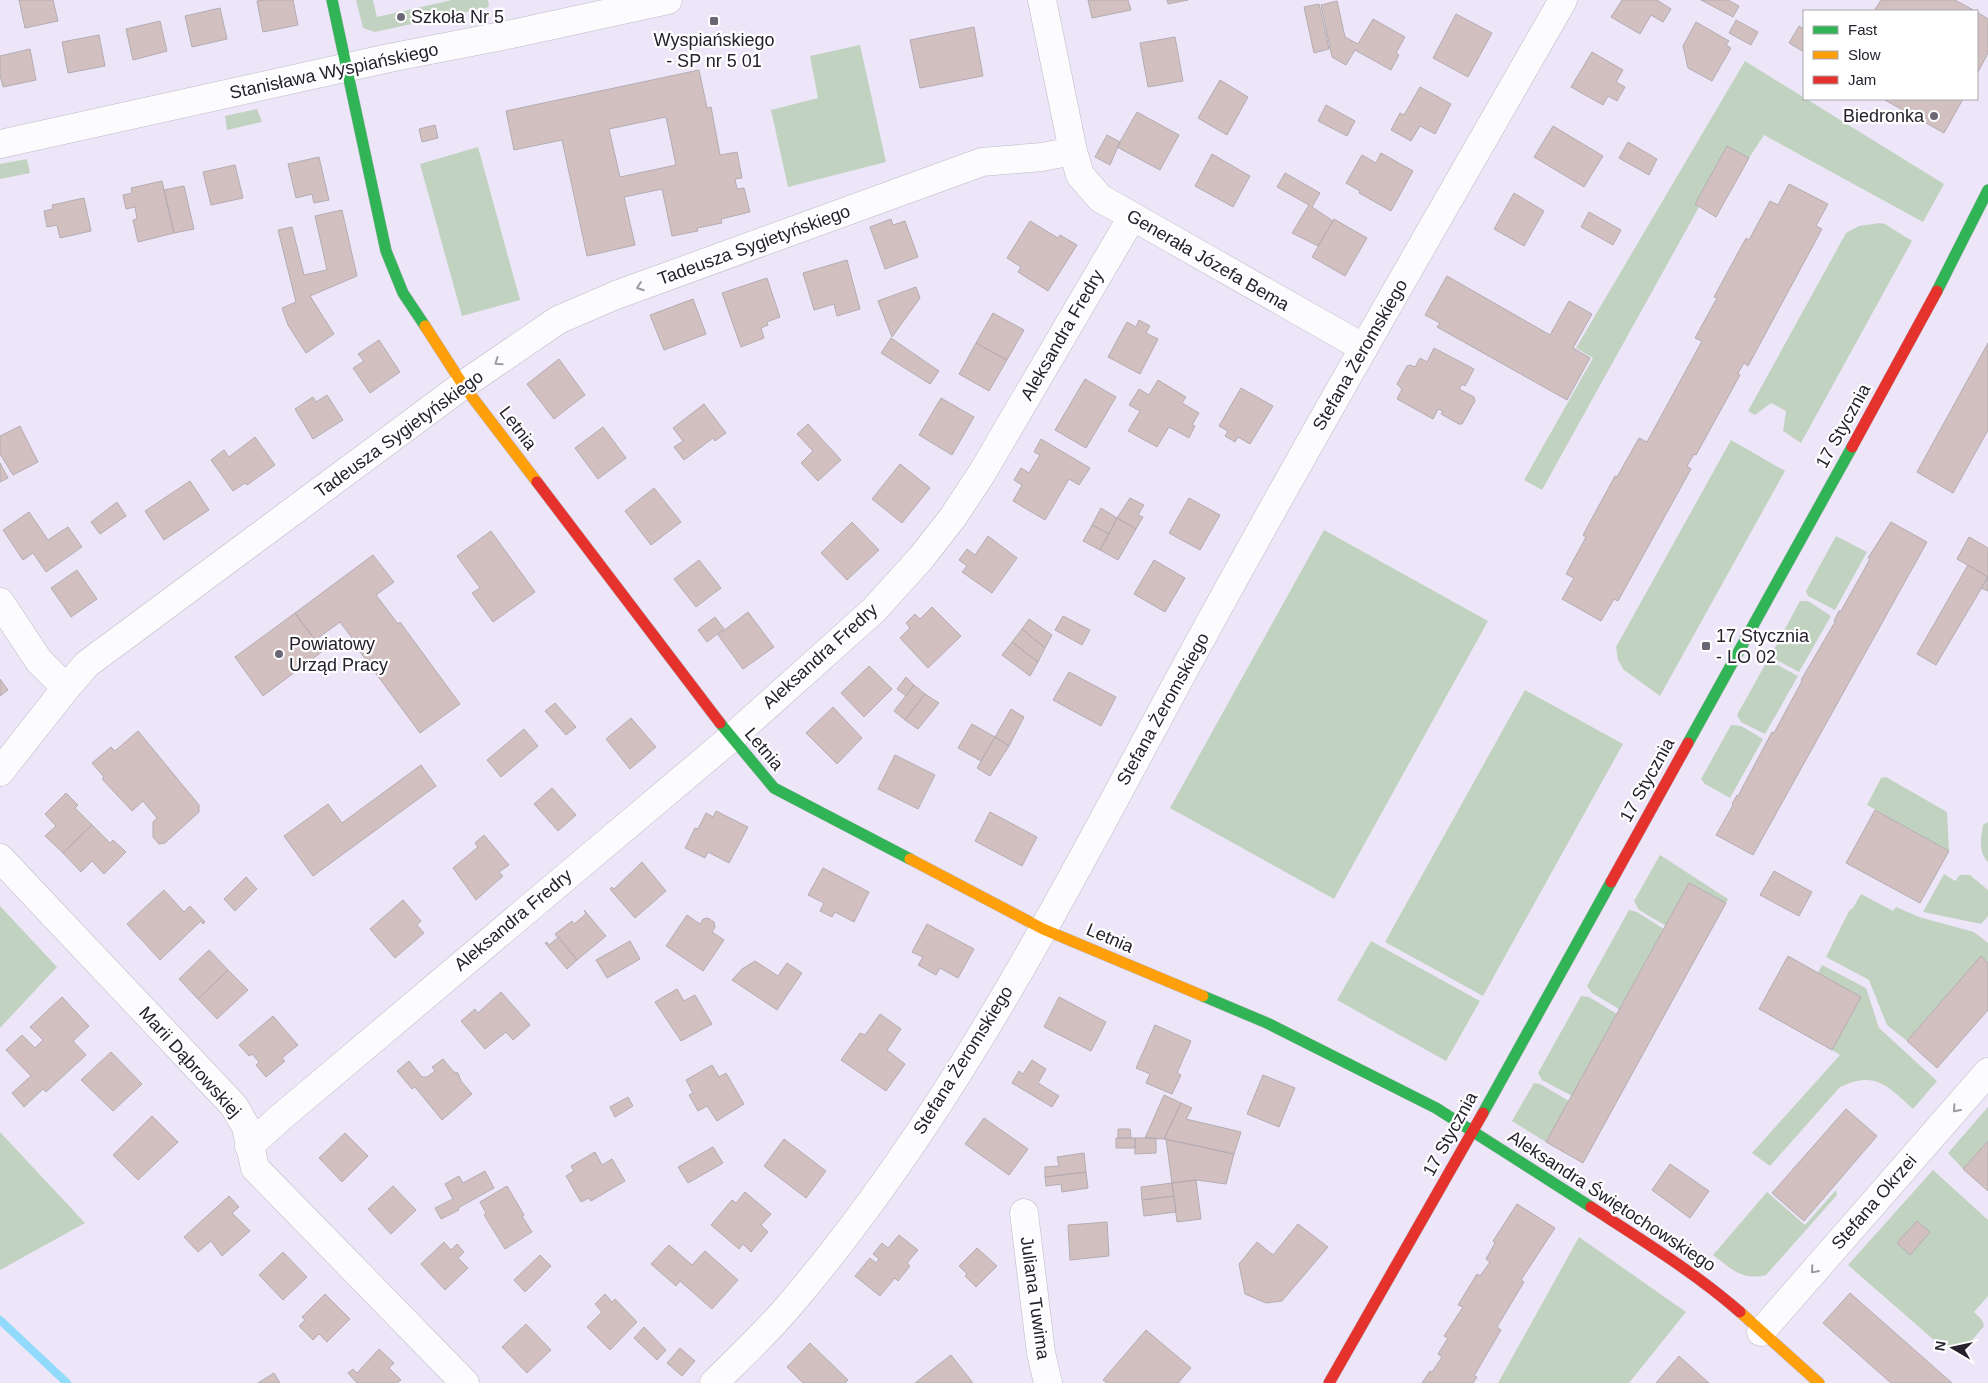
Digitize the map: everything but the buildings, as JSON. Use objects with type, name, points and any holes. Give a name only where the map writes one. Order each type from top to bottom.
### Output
[{"type":"street","name":"Letnia","points":[[332,0],[386,250],[403,292],[463,385],[731,738],[774,788],[1043,929],[1267,1023],[1436,1108],[1473,1130]]},
{"type":"street","name":"Stanisława Wyspiańskiego","points":[[0,144],[668,0]]},
{"type":"street","name":"Generała Józefa Bema","points":[[1042,0],[1073,151],[1080,175],[1100,198],[1364,348]]},
{"type":"street","name":"Stefana Żeromskiego","points":[[714,1383],[785,1310],[831,1255],[879,1190],[960,1070],[1043,929],[1200,640],[1563,0]]},
{"type":"street","name":"Tadeusza Sygietyńskiego","points":[[0,772],[87,664],[463,385],[558,320],[616,295],[982,162],[1042,157],[1073,151]]},
{"type":"street","name":"17 Stycznia","points":[[1329,1383],[1473,1130],[1936,294],[1988,190]]},
{"type":"street","name":"Aleksandra Fredry","points":[[250,1146],[295,1105],[731,738],[874,610],[921,558],[948,524],[982,474],[1132,216]]},
{"type":"street","points":[[0,602],[39,661],[66,688]]},
{"type":"street","name":"Marii Dąbrowskiej","points":[[0,858],[234,1106],[246,1127],[255,1168],[465,1383]]},
{"type":"street","name":"Stefana Okrzei","points":[[1761,1332],[1988,1072]]},
{"type":"street","name":"Aleksandra Świętochowskiego","points":[[1473,1130],[1686,1269],[1716,1291],[1819,1383]]},
{"type":"street","name":"Juliana Tuwima","points":[[1024,1213],[1041,1353],[1048,1383]]},
{"type":"green space","name":"Szkoła Nr 5","points":[[356,0],[373,0],[377,17],[452,0],[488,0],[489,7],[375,32],[363,28]]},
{"type":"green space","points":[[860,45],[886,162],[788,187],[771,110],[818,98],[810,56]]},
{"type":"green space","points":[[1745,61],[1803,97],[1803,100],[1808,100],[1944,184],[1923,222],[1764,135],[1749,158],[1727,147],[1695,204],[1699,207],[1542,490],[1524,480],[1593,358],[1576,348]]},
{"type":"green space","points":[[257,109],[262,122],[227,130],[225,116]]},
{"type":"green space","points":[[478,147],[520,300],[462,316],[420,164]]},
{"type":"green space","points":[[27,159],[30,173],[0,179],[0,164]]},
{"type":"green space","points":[[1885,224],[1912,241],[1801,443],[1783,431],[1786,411],[1771,403],[1755,415],[1748,411],[1846,233],[1859,226]]},
{"type":"green space","points":[[1731,440],[1785,471],[1660,696],[1624,670],[1618,660],[1616,647]]},
{"type":"green space","points":[[1324,530],[1488,621],[1334,899],[1170,808]]},
{"type":"green space","points":[[1836,536],[1867,552],[1835,610],[1808,596],[1806,591]]},
{"type":"green space","points":[[1800,601],[1808,601],[1831,616],[1799,672],[1775,659],[1772,653]]},
{"type":"green space","points":[[1766,663],[1774,663],[1798,676],[1765,734],[1741,722],[1737,715]]},
{"type":"green space","points":[[1525,690],[1623,744],[1483,996],[1385,942]]},
{"type":"green space","points":[[1731,725],[1741,726],[1763,739],[1730,798],[1705,784],[1701,779]]},
{"type":"green space","points":[[1886,777],[1947,812],[1949,851],[1867,805],[1881,778]]},
{"type":"green space","points":[[1988,822],[1988,862],[1981,850],[1981,845],[1983,825]]},
{"type":"green space","points":[[1660,855],[1728,899],[1726,903],[1689,883],[1666,926],[1639,910],[1634,901]]},
{"type":"green space","points":[[1944,874],[1955,881],[1960,875],[1970,875],[1988,890],[1988,916],[1981,924],[1923,912]]},
{"type":"green space","points":[[1861,894],[1893,911],[1896,907],[1919,917],[1974,932],[1988,943],[1988,963],[1981,957],[1907,1041],[1887,1025],[1869,980],[1826,957],[1849,911],[1853,908]]},
{"type":"green space","points":[[0,906],[57,967],[0,1028]]},
{"type":"green space","points":[[1629,910],[1637,912],[1664,929],[1619,1009],[1592,993],[1587,986]]},
{"type":"green space","points":[[1371,941],[1480,1001],[1446,1061],[1337,1000]]},
{"type":"green space","points":[[1822,965],[1866,988],[1879,1028],[1937,1081],[1913,1109],[1888,1087],[1872,1080],[1852,1082],[1840,1087],[1770,1166],[1752,1153],[1840,1055],[1832,1050],[1861,997],[1818,973]]},
{"type":"green space","points":[[1581,996],[1589,997],[1617,1014],[1572,1096],[1542,1080],[1538,1073]]},
{"type":"green space","points":[[1534,1083],[1540,1084],[1569,1101],[1546,1142],[1512,1121]]},
{"type":"green space","points":[[1988,1107],[1988,1141],[1963,1169],[1948,1153]]},
{"type":"green space","points":[[0,1132],[85,1223],[0,1270]]},
{"type":"green space","points":[[1933,1170],[1988,1220],[1988,1296],[1974,1312],[1982,1320],[1984,1326],[1967,1345],[1950,1350],[1943,1348],[1848,1265]]},
{"type":"green space","points":[[1836,1190],[1837,1195],[1766,1275],[1743,1275],[1731,1269],[1713,1255],[1767,1192],[1805,1225]]},
{"type":"green space","points":[[1579,1237],[1686,1312],[1629,1383],[1498,1383]]},
{"type":"waterway","points":[[0,1320],[67,1383]]},
{"type":"traffic: fast","points":[[332,0],[386,251],[403,293],[425,326]]},
{"type":"traffic: fast","points":[[1937,291],[1988,190]]},
{"type":"traffic: fast","points":[[1688,743],[1852,447]]},
{"type":"traffic: fast","points":[[720,723],[774,788],[910,859]]},
{"type":"traffic: fast","points":[[1483,1113],[1611,882]]},
{"type":"traffic: fast","points":[[1203,996],[1267,1023],[1436,1108],[1591,1207]]},
{"type":"traffic: slow","points":[[425,326],[463,385],[537,482]]},
{"type":"traffic: slow","points":[[910,859],[1043,929],[1203,996]]},
{"type":"traffic: slow","points":[[1740,1312],[1819,1383]]},
{"type":"traffic: jam","points":[[1852,447],[1937,291]]},
{"type":"traffic: jam","points":[[537,482],[720,723]]},
{"type":"traffic: jam","points":[[1611,882],[1688,743]]},
{"type":"traffic: jam","points":[[1329,1383],[1483,1113]]},
{"type":"traffic: jam","points":[[1591,1207],[1686,1270],[1740,1312]]},
{"type":"place","name":"Szkoła Nr 5","points":[[401,17]]},
{"type":"place","name":"Wyspiańskiego - SP nr 5 01","points":[[714,21]]},
{"type":"place","name":"Biedronka","points":[[1934,116]]},
{"type":"place","name":"17 Stycznia - LO 02","points":[[1706,646]]},
{"type":"place","name":"Powiatowy Urząd Pracy","points":[[279,654]]}]
